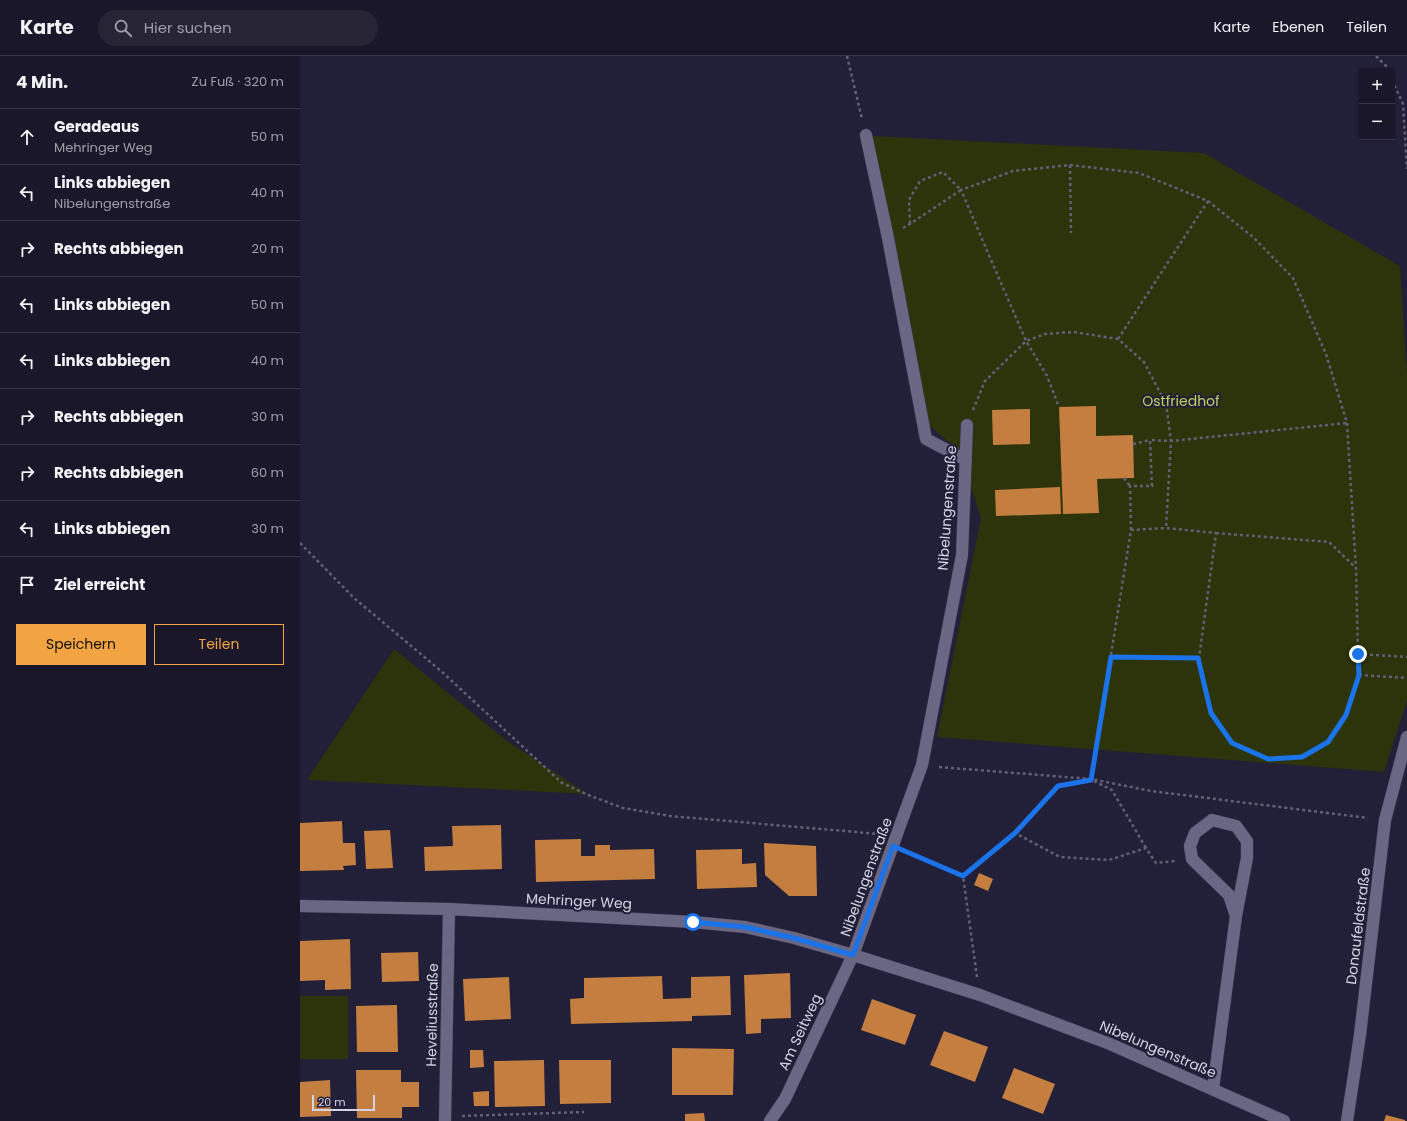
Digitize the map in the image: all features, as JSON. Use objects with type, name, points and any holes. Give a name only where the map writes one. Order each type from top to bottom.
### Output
[{"type":"street","points":[[866,135],[888,238],[926,439],[966,460]]},
{"type":"street","name":"Nibelungenstraße","points":[[967,425],[962,555],[922,765],[853,955],[980,996],[1110,1044],[1213,1088],[1284,1121]]},
{"type":"street","name":"Donaufeldstraße","points":[[1347,1121],[1360,1035],[1385,820],[1407,737]]},
{"type":"street","points":[[1213,1088],[1236,916],[1247,858],[1248,840],[1236,826],[1212,820],[1195,833],[1190,846],[1192,859],[1229,895],[1236,916]]},
{"type":"street","name":"Mehringer Weg","points":[[300,906],[449,909],[693,922],[745,927],[794,938],[853,955]]},
{"type":"street","name":"Heveliusstraße","points":[[445,1119],[449,909]]},
{"type":"street","name":"Am Seitweg","points":[[770,1121],[785,1098],[853,955]]},
{"type":"path","points":[[847,56],[866,135]]},
{"type":"path","points":[[1376,56],[1387,68]]},
{"type":"path","points":[[1395,87],[1403,104],[1407,169]]},
{"type":"path","points":[[888,238],[961,190],[1013,171],[1070,165],[1139,173],[1208,201],[1254,237],[1293,278],[1326,354],[1346,423],[1356,569],[1359,675],[1346,715],[1328,742],[1302,757],[1268,759],[1232,743],[1211,713],[1198,658],[1216,533]]},
{"type":"path","points":[[1070,165],[1071,233]]},
{"type":"path","points":[[910,224],[909,200],[920,181],[943,172],[961,190],[1026,342],[1047,376],[1060,407]]},
{"type":"path","points":[[1118,339],[1208,201]]},
{"type":"path","points":[[967,425],[985,381],[1026,342],[1045,334],[1074,332],[1118,339],[1144,362],[1166,404],[1171,441],[1166,528]]},
{"type":"path","points":[[1133,444],[1150,440],[1171,441],[1346,423]]},
{"type":"path","points":[[1130,486],[1152,486],[1150,440]]},
{"type":"path","points":[[1091,780],[1131,530],[1130,486],[1124,478]]},
{"type":"path","points":[[1131,530],[1166,528],[1329,542],[1356,569]]},
{"type":"path","points":[[300,543],[354,598],[441,671],[562,783],[588,795],[623,808],[670,816],[895,840],[963,876]]},
{"type":"path","points":[[1358,654],[1407,657]]},
{"type":"path","points":[[1111,657],[1198,658]]},
{"type":"path","points":[[1359,675],[1407,678]]},
{"type":"path","points":[[922,765],[1091,780],[1151,791],[1385,820]]},
{"type":"path","points":[[963,876],[1015,833],[1058,786],[1091,780],[1112,790],[1156,863],[1192,859]]},
{"type":"path","points":[[1015,833],[1060,857],[1109,860],[1146,848]]},
{"type":"path","points":[[963,876],[980,996]]},
{"type":"path","points":[[445,1119],[584,1112]]},
{"type":"green space","name":"Ostfriedhof","points":[[872,136],[1204,153],[1400,266],[1407,374],[1407,701],[1384,772],[937,737],[981,518],[959,451],[917,415]]},
{"type":"green space","points":[[394,649],[507,741],[588,794],[307,780]]},
{"type":"green space","points":[[300,996],[348,996],[348,1059],[300,1059]]},
{"type":"building","points":[[1096,406],[1096,436],[1133,435],[1134,478],[1097,479],[1099,513],[1063,514],[1059,407]]},
{"type":"building","points":[[1030,409],[1030,444],[993,445],[992,410]]},
{"type":"building","points":[[1060,487],[1061,514],[996,516],[995,490]]},
{"type":"building","points":[[342,821],[343,843],[355,843],[356,865],[343,866],[344,870],[300,871],[300,823]]},
{"type":"building","points":[[501,825],[502,869],[425,871],[424,847],[453,846],[452,826]]},
{"type":"building","points":[[390,830],[393,868],[366,869],[364,831]]},
{"type":"building","points":[[581,839],[581,856],[595,856],[595,845],[610,845],[610,850],[654,849],[655,879],[536,882],[535,840]]},
{"type":"building","points":[[764,843],[816,846],[817,896],[789,896],[765,875]]},
{"type":"building","points":[[742,849],[742,864],[756,863],[757,887],[697,889],[696,850]]},
{"type":"building","points":[[979,873],[993,879],[988,891],[974,885]]},
{"type":"building","points":[[350,939],[351,989],[325,990],[325,980],[300,981],[300,941]]},
{"type":"building","points":[[418,952],[419,981],[382,982],[381,953]]},
{"type":"building","points":[[790,973],[791,1018],[761,1019],[761,1033],[746,1034],[744,975]]},
{"type":"building","points":[[662,976],[663,999],[691,998],[691,977],[730,976],[731,1015],[692,1016],[692,1021],[571,1024],[570,999],[584,998],[584,978]]},
{"type":"building","points":[[509,977],[511,1019],[465,1021],[463,979]]},
{"type":"building","points":[[872,999],[916,1015],[905,1045],[861,1030]]},
{"type":"building","points":[[397,1005],[398,1052],[357,1052],[356,1006]]},
{"type":"building","points":[[944,1031],[988,1047],[975,1082],[930,1065]]},
{"type":"building","points":[[672,1048],[734,1049],[733,1095],[672,1095]]},
{"type":"building","points":[[470,1050],[483,1050],[484,1067],[470,1068]]},
{"type":"building","points":[[544,1060],[545,1106],[495,1107],[494,1061]]},
{"type":"building","points":[[559,1060],[611,1060],[611,1103],[560,1104]]},
{"type":"building","points":[[1014,1068],[1055,1084],[1043,1114],[1002,1098]]},
{"type":"building","points":[[356,1070],[401,1070],[401,1082],[419,1082],[419,1107],[402,1107],[402,1118],[357,1118]]},
{"type":"building","points":[[330,1080],[331,1116],[300,1117],[300,1082]]},
{"type":"building","points":[[489,1091],[489,1106],[474,1106],[473,1092]]},
{"type":"building","points":[[704,1113],[705,1121],[685,1121],[685,1114]]},
{"type":"building","points":[[1386,1115],[1405,1120],[1405,1121],[1384,1121]]},
{"type":"route","points":[[693,922],[745,927],[794,938],[853,955],[893,846],[963,876],[1015,833],[1058,786],[1091,780],[1111,657],[1198,658],[1211,713],[1232,743],[1268,759],[1302,757],[1328,742],[1346,715],[1359,675],[1358,654]]}]
